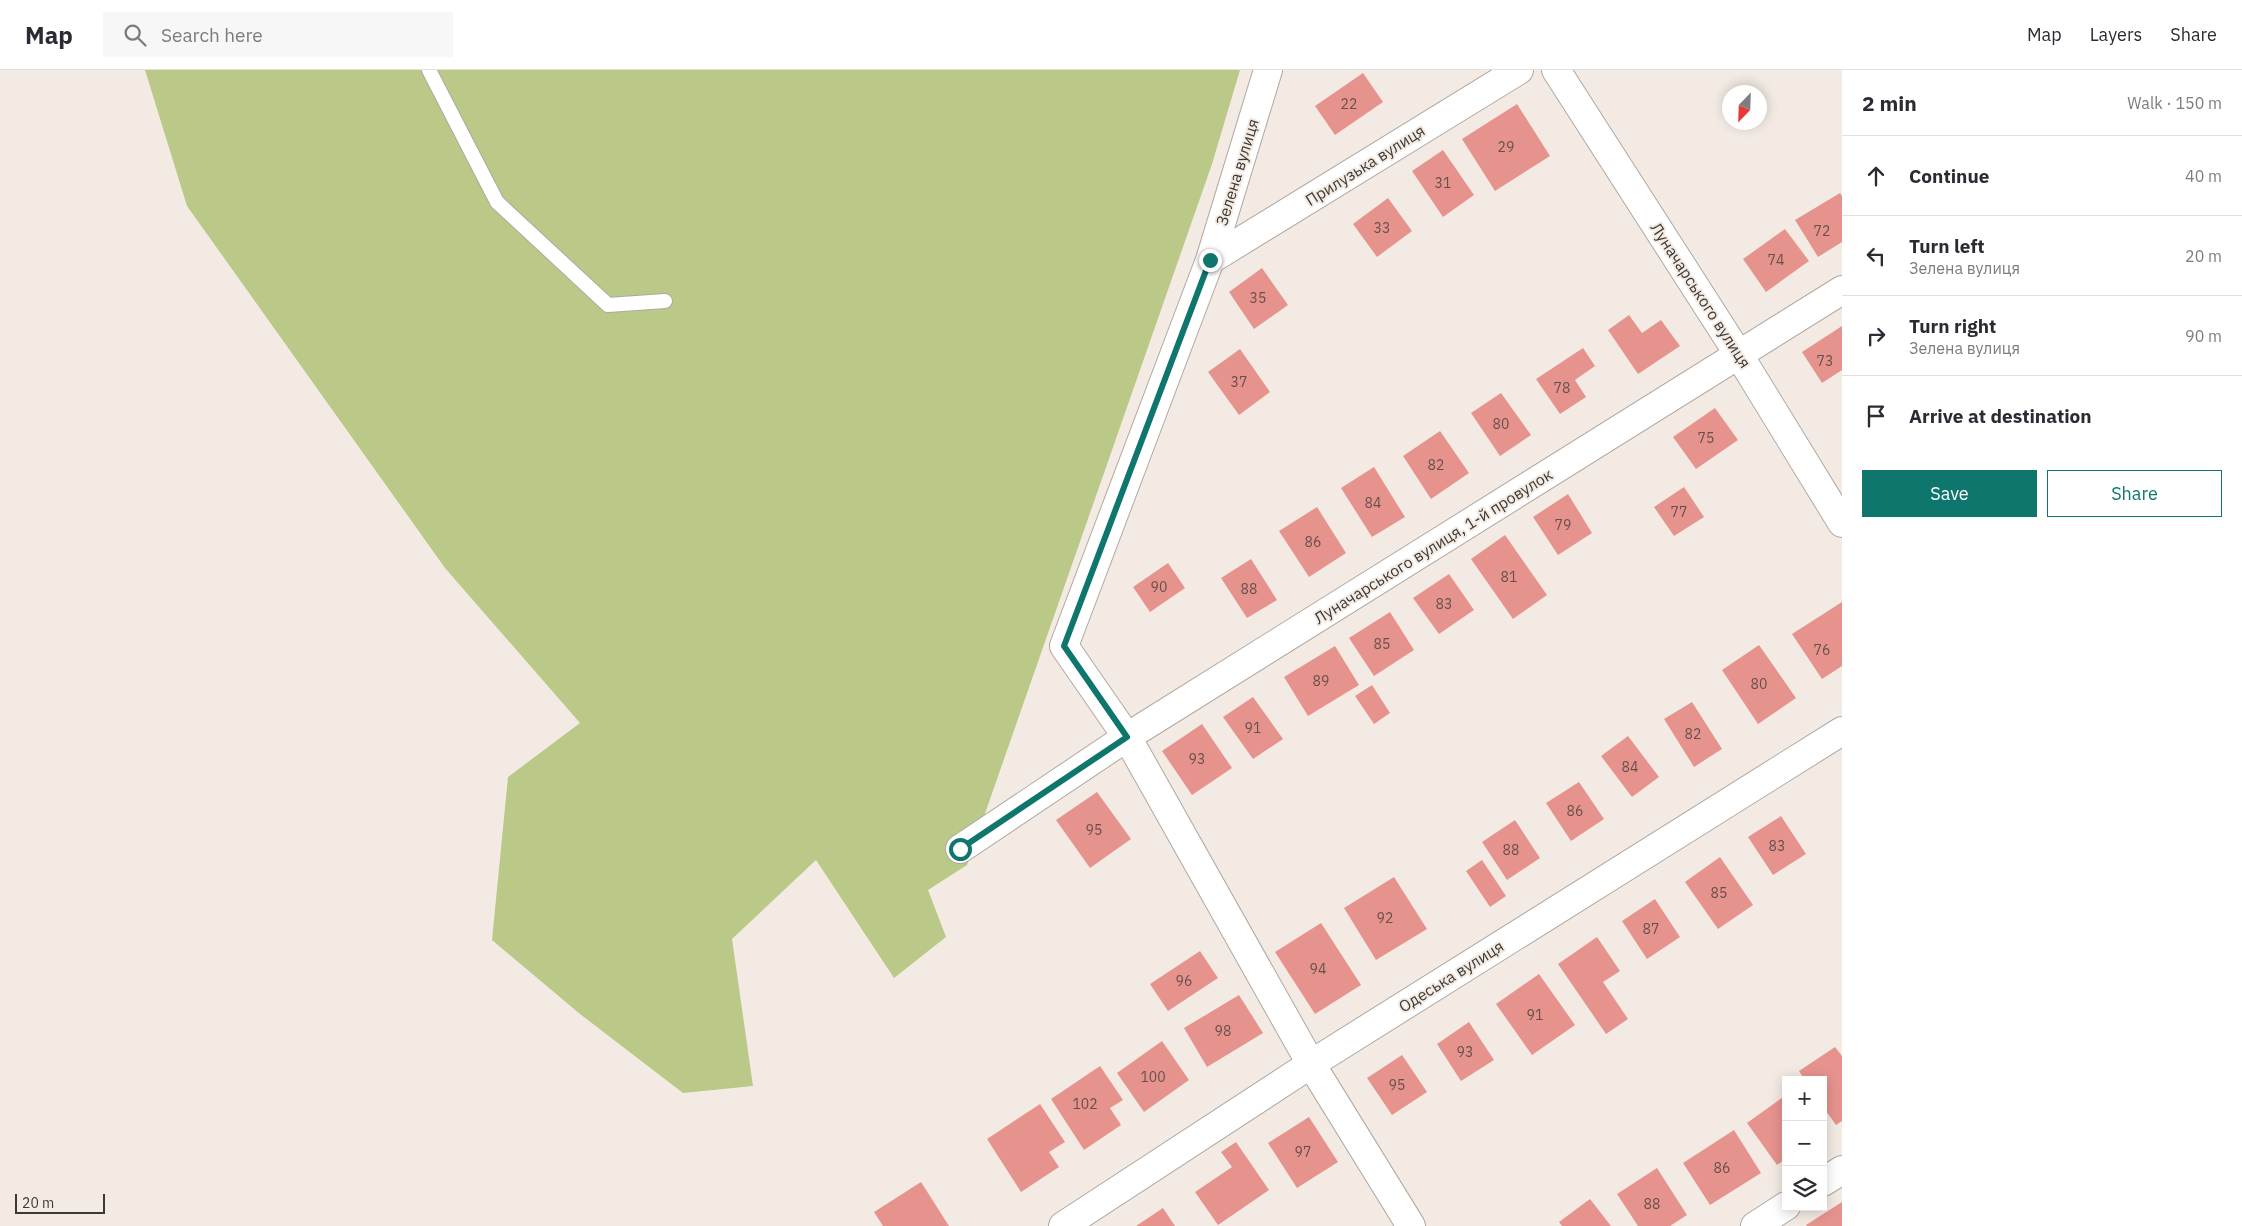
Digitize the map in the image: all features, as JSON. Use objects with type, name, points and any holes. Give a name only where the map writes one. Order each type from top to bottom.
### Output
[{"type":"street","name":"Зелена вулиця","points":[[1127,737],[1064,646],[1210,260],[1268,70]]},
{"type":"street","name":"Прилузька вулиця","points":[[1210,260],[1519,70]]},
{"type":"street","name":"Луначарського вулиця","points":[[1556,70],[1739,355],[1842,523]]},
{"type":"street","name":"Луначарського вулиця, 1-й провулок","points":[[960,849],[1127,737],[1842,290]]},
{"type":"street","name":"Одеська вулиця","points":[[1063,1226],[1311,1064],[1842,731]]},
{"type":"street","points":[[1127,737],[1311,1064],[1411,1226]]},
{"type":"street","points":[[1827,1179],[1842,1170]]},
{"type":"street","points":[[1755,1226],[1782,1209]]},
{"type":"lane","points":[[428,70],[497,202],[608,304],[665,301]]},
{"type":"green space","points":[[145,70],[1240,70],[1212,164],[967,865],[928,890],[946,937],[894,978],[816,860],[732,939],[753,1086],[683,1093],[580,1014],[492,940],[508,777],[580,723],[445,568],[187,206]]},
{"type":"building","points":[[1363,73],[1383,102],[1335,135],[1315,106]]},
{"type":"building","points":[[1517,104],[1550,156],[1495,191],[1462,139]]},
{"type":"building","points":[[1443,150],[1474,195],[1443,217],[1412,171]]},
{"type":"building","points":[[1840,193],[1842,196],[1842,242],[1818,257],[1795,220]]},
{"type":"building","points":[[1388,198],[1412,231],[1377,257],[1353,224]]},
{"type":"building","points":[[1785,229],[1809,261],[1766,292],[1743,259]]},
{"type":"building","points":[[1262,268],[1288,305],[1254,329],[1229,292]]},
{"type":"building","points":[[1629,315],[1642,333],[1661,320],[1680,346],[1638,374],[1608,330]]},
{"type":"building","points":[[1842,326],[1842,370],[1822,383],[1802,352]]},
{"type":"building","points":[[1583,348],[1595,366],[1575,380],[1586,397],[1560,414],[1536,379]]},
{"type":"building","points":[[1240,349],[1270,392],[1239,415],[1208,372]]},
{"type":"building","points":[[1501,393],[1531,435],[1500,456],[1471,413]]},
{"type":"building","points":[[1715,408],[1738,440],[1696,469],[1673,437]]},
{"type":"building","points":[[1440,431],[1469,473],[1431,499],[1403,456]]},
{"type":"building","points":[[1374,467],[1405,517],[1372,537],[1341,488]]},
{"type":"building","points":[[1684,487],[1704,517],[1674,536],[1654,507]]},
{"type":"building","points":[[1568,494],[1592,533],[1558,555],[1533,517]]},
{"type":"building","points":[[1317,507],[1346,553],[1309,577],[1279,531]]},
{"type":"building","points":[[1505,535],[1547,595],[1513,619],[1471,559]]},
{"type":"building","points":[[1251,559],[1277,600],[1247,618],[1221,578]]},
{"type":"building","points":[[1168,563],[1185,588],[1150,612],[1133,587]]},
{"type":"building","points":[[1449,574],[1474,610],[1439,634],[1413,598]]},
{"type":"building","points":[[1842,602],[1842,666],[1822,679],[1792,634]]},
{"type":"building","points":[[1390,612],[1414,650],[1374,676],[1349,638]]},
{"type":"building","points":[[1759,645],[1796,698],[1758,724],[1722,670]]},
{"type":"building","points":[[1335,646],[1359,685],[1308,716],[1284,677]]},
{"type":"building","points":[[1372,685],[1390,713],[1374,724],[1355,696]]},
{"type":"building","points":[[1253,697],[1283,739],[1253,759],[1223,717]]},
{"type":"building","points":[[1692,702],[1722,749],[1694,767],[1664,719]]},
{"type":"building","points":[[1202,724],[1232,768],[1192,795],[1162,751]]},
{"type":"building","points":[[1628,736],[1659,777],[1632,797],[1601,756]]},
{"type":"building","points":[[1579,782],[1604,819],[1571,841],[1546,803]]},
{"type":"building","points":[[1097,792],[1131,839],[1090,868],[1056,820]]},
{"type":"building","points":[[1781,816],[1806,854],[1773,875],[1748,837]]},
{"type":"building","points":[[1515,820],[1540,858],[1507,880],[1482,842]]},
{"type":"building","points":[[1720,857],[1753,905],[1718,929],[1685,882]]},
{"type":"building","points":[[1482,860],[1506,896],[1490,907],[1466,871]]},
{"type":"building","points":[[1394,877],[1427,929],[1376,960],[1344,908]]},
{"type":"building","points":[[1655,899],[1680,937],[1647,959],[1622,921]]},
{"type":"building","points":[[1321,923],[1361,985],[1315,1014],[1275,952]]},
{"type":"building","points":[[1597,937],[1620,971],[1603,982],[1628,1019],[1606,1034],[1558,964]]},
{"type":"building","points":[[1200,951],[1218,978],[1168,1011],[1150,984]]},
{"type":"building","points":[[1539,974],[1575,1025],[1532,1055],[1496,1004]]},
{"type":"building","points":[[1239,995],[1263,1033],[1207,1067],[1184,1028]]},
{"type":"building","points":[[1469,1022],[1494,1060],[1461,1081],[1437,1044]]},
{"type":"building","points":[[1162,1041],[1189,1080],[1144,1112],[1117,1073]]},
{"type":"building","points":[[1835,1047],[1842,1056],[1842,1121],[1836,1125],[1827,1113],[1827,1076],[1802,1076],[1799,1071]]},
{"type":"building","points":[[1402,1055],[1427,1092],[1392,1115],[1367,1078]]},
{"type":"building","points":[[1100,1066],[1123,1100],[1110,1108],[1121,1125],[1084,1150],[1051,1099]]},
{"type":"building","points":[[1782,1098],[1782,1162],[1777,1165],[1747,1123]]},
{"type":"building","points":[[1040,1104],[1065,1142],[1049,1152],[1059,1167],[1021,1192],[987,1139]]},
{"type":"building","points":[[1309,1117],[1338,1162],[1297,1188],[1268,1143]]},
{"type":"building","points":[[1734,1130],[1761,1173],[1710,1205],[1683,1163]]},
{"type":"building","points":[[1236,1142],[1269,1190],[1218,1225],[1195,1192],[1232,1167],[1221,1152]]},
{"type":"building","points":[[1657,1168],[1687,1215],[1670,1226],[1638,1226],[1617,1194]]},
{"type":"building","points":[[921,1182],[949,1226],[883,1226],[874,1212]]},
{"type":"building","points":[[1590,1199],[1611,1226],[1562,1226],[1559,1222]]},
{"type":"building","points":[[1842,1202],[1842,1226],[1806,1225]]},
{"type":"building","points":[[1163,1208],[1175,1226],[1136,1226]]},
{"type":"route","points":[[960,849],[1127,737],[1064,646],[1210,260]]}]
